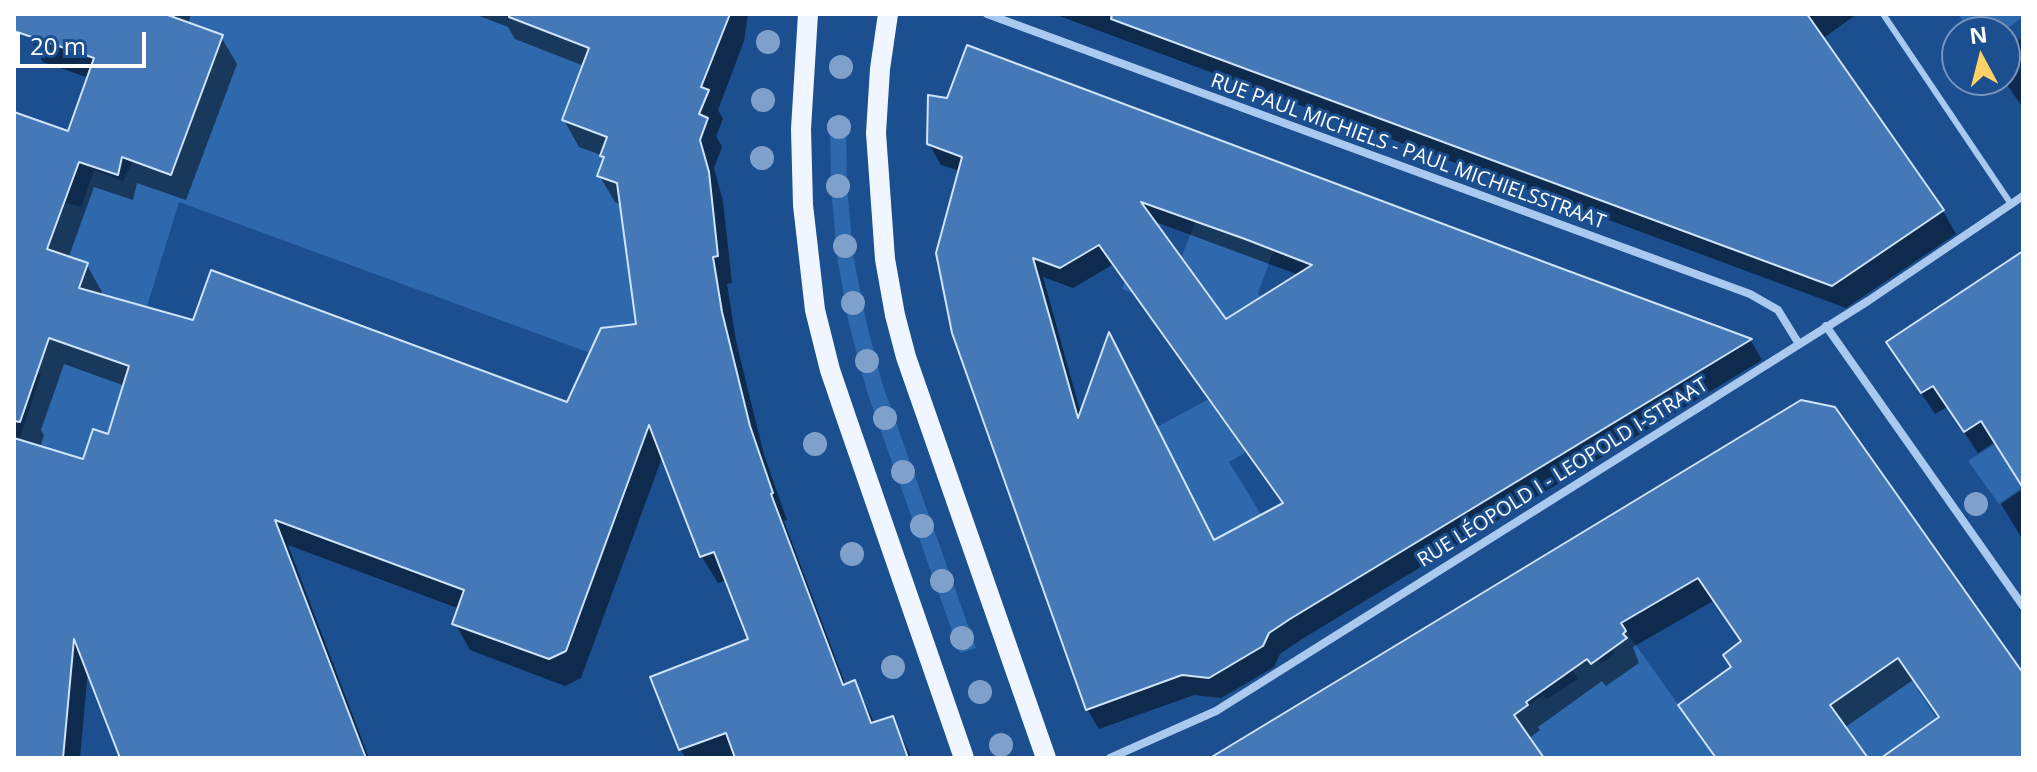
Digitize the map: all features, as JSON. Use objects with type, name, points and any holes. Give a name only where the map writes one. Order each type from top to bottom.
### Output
[{"type":"main road","points":[[808,14],[801,129],[803,205],[815,310],[842,405],[964,758]]},
{"type":"main road","points":[[888,14],[880,69],[876,133],[885,259],[895,315],[906,357],[1046,758]]},
{"type":"street","name":"RUE PAUL MICHIELS - PAUL MICHIELSSTRAAT","points":[[987,14],[1750,294],[1778,310],[1799,344]]},
{"type":"street","name":"RUE LÉOPOLD I - LEOPOLD I-STRAAT","points":[[1110,758],[1216,711],[1799,344],[2023,196]]},
{"type":"street","points":[[1826,326],[2023,606]]},
{"type":"lane","points":[[1883,14],[2011,204]]},
{"type":"shaded area","points":[[163,14],[501,14],[589,47],[562,120],[607,137],[597,175],[617,183],[636,324],[602,328],[590,353],[179,202],[108,434],[93,429],[83,459],[19,440],[49,339],[57,341],[78,277],[84,275],[87,265],[14,239],[64,202],[81,207],[94,170],[123,181],[133,161],[171,174],[200,97]]},
{"type":"shaded area","points":[[1958,14],[2023,14],[2021,18],[2021,16]]},
{"type":"shaded area","points":[[830,118],[846,119],[847,186],[853,254],[883,386],[976,648],[960,653],[867,392],[849,324],[837,256],[831,187]]},
{"type":"shaded area","points":[[1197,218],[1274,250],[1258,293],[1279,325],[1244,307],[1226,319],[1182,259],[1164,305],[1122,289],[1140,243],[1181,258]]},
{"type":"shaded area","points":[[1209,399],[1246,452],[1229,462],[1262,516],[1214,540],[1157,427]]},
{"type":"shaded area","points":[[2023,413],[2023,487],[1999,504],[1968,461],[1995,444],[1989,435]]},
{"type":"shaded area","points":[[1775,627],[1898,658],[1910,675],[1917,671],[1925,683],[1917,689],[1937,719],[1909,738],[1923,758],[1868,758]]},
{"type":"shaded area","points":[[1626,631],[1716,758],[1544,758],[1514,715],[1543,695],[1547,699],[1578,679],[1572,670],[1594,654],[1602,663],[1615,653],[1612,648],[1626,637],[1623,634]]},
{"type":"building","points":[[14,14],[165,14],[223,35],[171,175],[122,157],[118,175],[79,162],[47,249],[88,263],[79,288],[193,320],[211,270],[567,402],[601,328],[636,324],[617,183],[597,176],[607,137],[562,120],[589,48],[509,17],[509,14],[730,14],[701,87],[709,90],[699,114],[708,118],[700,140],[709,172],[718,256],[713,257],[722,312],[750,426],[771,494],[843,685],[855,680],[871,723],[893,716],[908,758],[735,758],[726,733],[679,750],[650,677],[748,639],[714,552],[700,557],[649,425],[566,651],[549,659],[452,624],[464,590],[275,520],[366,758],[120,758],[74,639],[63,758],[14,758],[14,438],[83,459],[93,429],[108,434],[129,366],[49,338],[20,422],[14,421],[14,112],[68,131],[94,58],[14,31]]},
{"type":"building","points":[[1112,14],[1807,14],[1944,210],[1832,286],[1111,19]]},
{"type":"building","points":[[967,45],[1752,339],[1290,619],[1269,633],[1263,646],[1209,678],[1182,675],[1086,710],[952,333],[936,253],[962,157],[927,144],[928,95],[947,98]],"holes":[[[1141,202],[1245,239],[1312,265],[1226,319]],[[1099,245],[1283,503],[1214,540],[1109,332],[1078,418],[1033,258],[1060,268]]]},
{"type":"building","points":[[2023,251],[2023,488],[1981,421],[1964,432],[1933,386],[1921,393],[1886,342]]},
{"type":"building","points":[[1801,400],[1835,407],[2023,673],[2023,758],[1881,758],[1939,717],[1898,658],[1830,705],[1868,758],[1716,758],[1678,705],[1731,667],[1723,655],[1741,641],[1698,578],[1621,623],[1627,638],[1591,664],[1587,659],[1526,702],[1528,705],[1514,715],[1544,758],[1210,758]]}]
